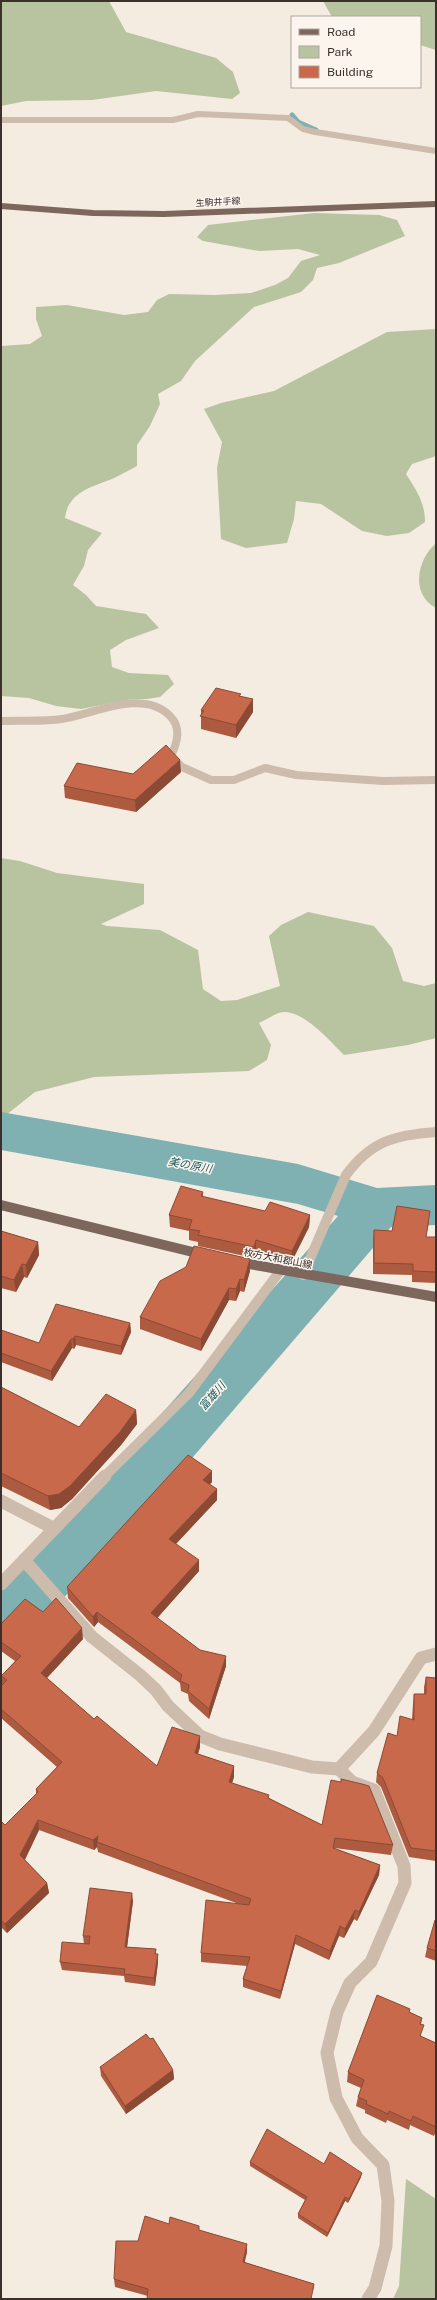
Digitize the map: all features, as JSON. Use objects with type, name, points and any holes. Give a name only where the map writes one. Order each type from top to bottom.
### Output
[{"type":"main road","name":"生駒井手線","points":[[1,206],[93,213],[164,214],[436,204]]},
{"type":"main road","name":"枚方大和郡山線","points":[[1,1205],[110,1233],[280,1271],[436,1297]]},
{"type":"street","points":[[1,120],[173,120],[198,114],[288,118],[303,128],[315,132],[436,151]]},
{"type":"street","points":[[1,721],[61,719],[133,703],[153,704],[169,712],[177,725],[178,740],[171,756],[182,767],[211,780],[234,780],[265,768],[296,775],[383,781],[436,780]]},
{"type":"street","points":[[303,1275],[346,1175],[355,1161],[374,1145],[397,1136],[436,1132]]},
{"type":"street","points":[[1,1584],[53,1528],[188,1393],[280,1271]]},
{"type":"street","points":[[1,1501],[53,1528]]},
{"type":"street","points":[[24,1560],[92,1637],[140,1675],[156,1690],[168,1706],[200,1736],[220,1744],[312,1767],[339,1769],[352,1782],[374,1790],[404,1866],[405,1883],[371,1962],[350,1983],[337,2012],[327,2053],[336,2098],[357,2138],[383,2166],[388,2201],[386,2246],[375,2288],[368,2299]]},
{"type":"street","points":[[339,1769],[357,1754],[386,1715],[421,1658],[436,1654]]},
{"type":"green space","points":[[1,1],[109,1],[126,32],[216,58],[233,72],[240,93],[232,99],[156,91],[92,100],[26,101],[1,106]]},
{"type":"green space","points":[[323,1],[436,1],[436,50],[421,45],[421,16],[331,16]]},
{"type":"green space","points":[[314,213],[379,215],[397,220],[405,236],[339,263],[317,268],[313,280],[301,292],[254,307],[195,361],[181,381],[158,394],[160,404],[150,426],[137,445],[137,466],[82,492],[76,496],[67,509],[65,518],[102,533],[88,550],[84,566],[73,585],[86,595],[96,606],[146,614],[159,628],[126,640],[110,650],[112,667],[129,673],[168,675],[174,684],[160,697],[132,699],[81,709],[56,706],[29,698],[1,696],[1,346],[30,344],[42,336],[36,319],[36,307],[67,305],[124,315],[148,312],[157,300],[169,294],[215,295],[251,293],[275,285],[288,278],[301,261],[320,255],[298,249],[259,251],[203,241],[197,237],[208,225]]},
{"type":"green space","points":[[436,329],[436,456],[412,464],[406,474],[422,502],[425,522],[409,533],[387,536],[362,531],[321,504],[296,501],[294,519],[287,543],[246,548],[221,539],[217,468],[222,442],[204,409],[221,403],[274,391],[387,332]]},
{"type":"green space","points":[[436,543],[436,608],[428,602],[422,594],[419,577],[424,558]]},
{"type":"green space","points":[[1,858],[20,861],[57,873],[144,884],[144,904],[101,924],[107,926],[160,930],[198,950],[203,989],[221,1001],[237,1000],[280,986],[269,936],[281,925],[308,912],[374,926],[392,948],[403,981],[424,986],[436,983],[436,1038],[408,1045],[344,1055],[325,1035],[300,1016],[292,1013],[281,1012],[259,1023],[271,1045],[267,1060],[249,1071],[94,1077],[35,1092],[1,1119]]},
{"type":"green space","points":[[406,2179],[436,2199],[436,2299],[393,2299],[399,2286]]},
{"type":"building","points":[[216,688],[241,694],[239,696],[253,699],[236,725],[200,716],[204,711],[201,710]]},
{"type":"building","points":[[166,745],[180,760],[135,800],[64,786],[77,763],[133,774]]},
{"type":"building","points":[[181,1186],[203,1192],[201,1196],[265,1211],[270,1202],[310,1215],[292,1251],[256,1240],[254,1247],[198,1235],[200,1231],[189,1229],[192,1220],[169,1215]]},
{"type":"building","points":[[397,1206],[430,1211],[426,1237],[436,1237],[436,1272],[413,1271],[413,1264],[374,1263],[374,1230],[392,1231]]},
{"type":"building","points":[[1,1231],[38,1242],[26,1265],[22,1264],[14,1280],[1,1276]]},
{"type":"building","points":[[194,1246],[250,1259],[244,1280],[240,1279],[236,1289],[229,1288],[201,1339],[140,1317],[160,1281],[186,1267]]},
{"type":"building","points":[[56,1304],[130,1323],[121,1346],[75,1336],[71,1339],[51,1371],[1,1353],[1,1330],[39,1343]]},
{"type":"building","points":[[1,1387],[79,1427],[106,1394],[136,1410],[120,1432],[70,1486],[59,1494],[48,1496],[1,1473]]},
{"type":"building","points":[[188,1455],[212,1471],[203,1480],[217,1489],[169,1539],[199,1560],[151,1613],[200,1650],[226,1656],[209,1709],[188,1691],[189,1685],[180,1681],[182,1675],[97,1612],[93,1617],[67,1587]]},
{"type":"building","points":[[56,1598],[82,1628],[41,1673],[94,1719],[97,1716],[157,1766],[172,1727],[200,1736],[195,1753],[234,1766],[229,1782],[269,1795],[268,1798],[322,1825],[331,1780],[341,1782],[341,1779],[369,1786],[393,1845],[335,1838],[333,1848],[380,1865],[359,1912],[355,1910],[345,1929],[340,1926],[330,1951],[296,1935],[281,1991],[243,1979],[250,1957],[201,1953],[206,1900],[249,1905],[251,1899],[97,1842],[98,1836],[93,1840],[38,1820],[20,1855],[47,1883],[5,1924],[1,1920],[1,1821],[5,1825],[38,1792],[36,1789],[62,1762],[1,1709],[1,1686],[7,1680],[1,1676],[21,1656],[1,1642],[1,1624],[25,1599],[43,1612]]},
{"type":"building","points":[[426,1677],[436,1678],[436,1851],[411,1848],[383,1778],[377,1773],[388,1733],[397,1736],[400,1716],[414,1720],[414,1694],[426,1694]]},
{"type":"building","points":[[90,1888],[132,1893],[125,1947],[156,1949],[155,1954],[158,1954],[154,1978],[124,1974],[125,1969],[60,1962],[62,1942],[89,1944],[90,1936],[83,1936]]},
{"type":"building","points":[[436,1920],[436,1951],[427,1948]]},
{"type":"building","points":[[377,1995],[410,2009],[409,2012],[422,2018],[420,2024],[424,2025],[420,2036],[436,2043],[436,2127],[413,2116],[411,2121],[389,2111],[388,2114],[366,2104],[367,2101],[358,2097],[364,2080],[348,2072]]},
{"type":"building","points":[[146,2034],[150,2039],[153,2038],[173,2070],[125,2106],[100,2067]]},
{"type":"building","points":[[267,2129],[324,2164],[330,2152],[362,2173],[349,2199],[345,2197],[328,2233],[298,2214],[307,2197],[250,2162]]},
{"type":"building","points":[[145,2216],[169,2224],[170,2217],[199,2226],[199,2230],[247,2244],[243,2262],[314,2284],[311,2299],[147,2299],[148,2289],[114,2279],[116,2241],[138,2241]]},
{"type":"waterway","points":[[292,115],[298,122],[316,130]]},
{"type":"waterway","name":"美の原川","points":[[1,1131],[298,1184],[377,1208]]},
{"type":"waterway","name":"富雄川","points":[[377,1208],[436,1205]]},
{"type":"waterway","name":"富雄川","points":[[1,1622],[167,1447],[377,1208]]}]
